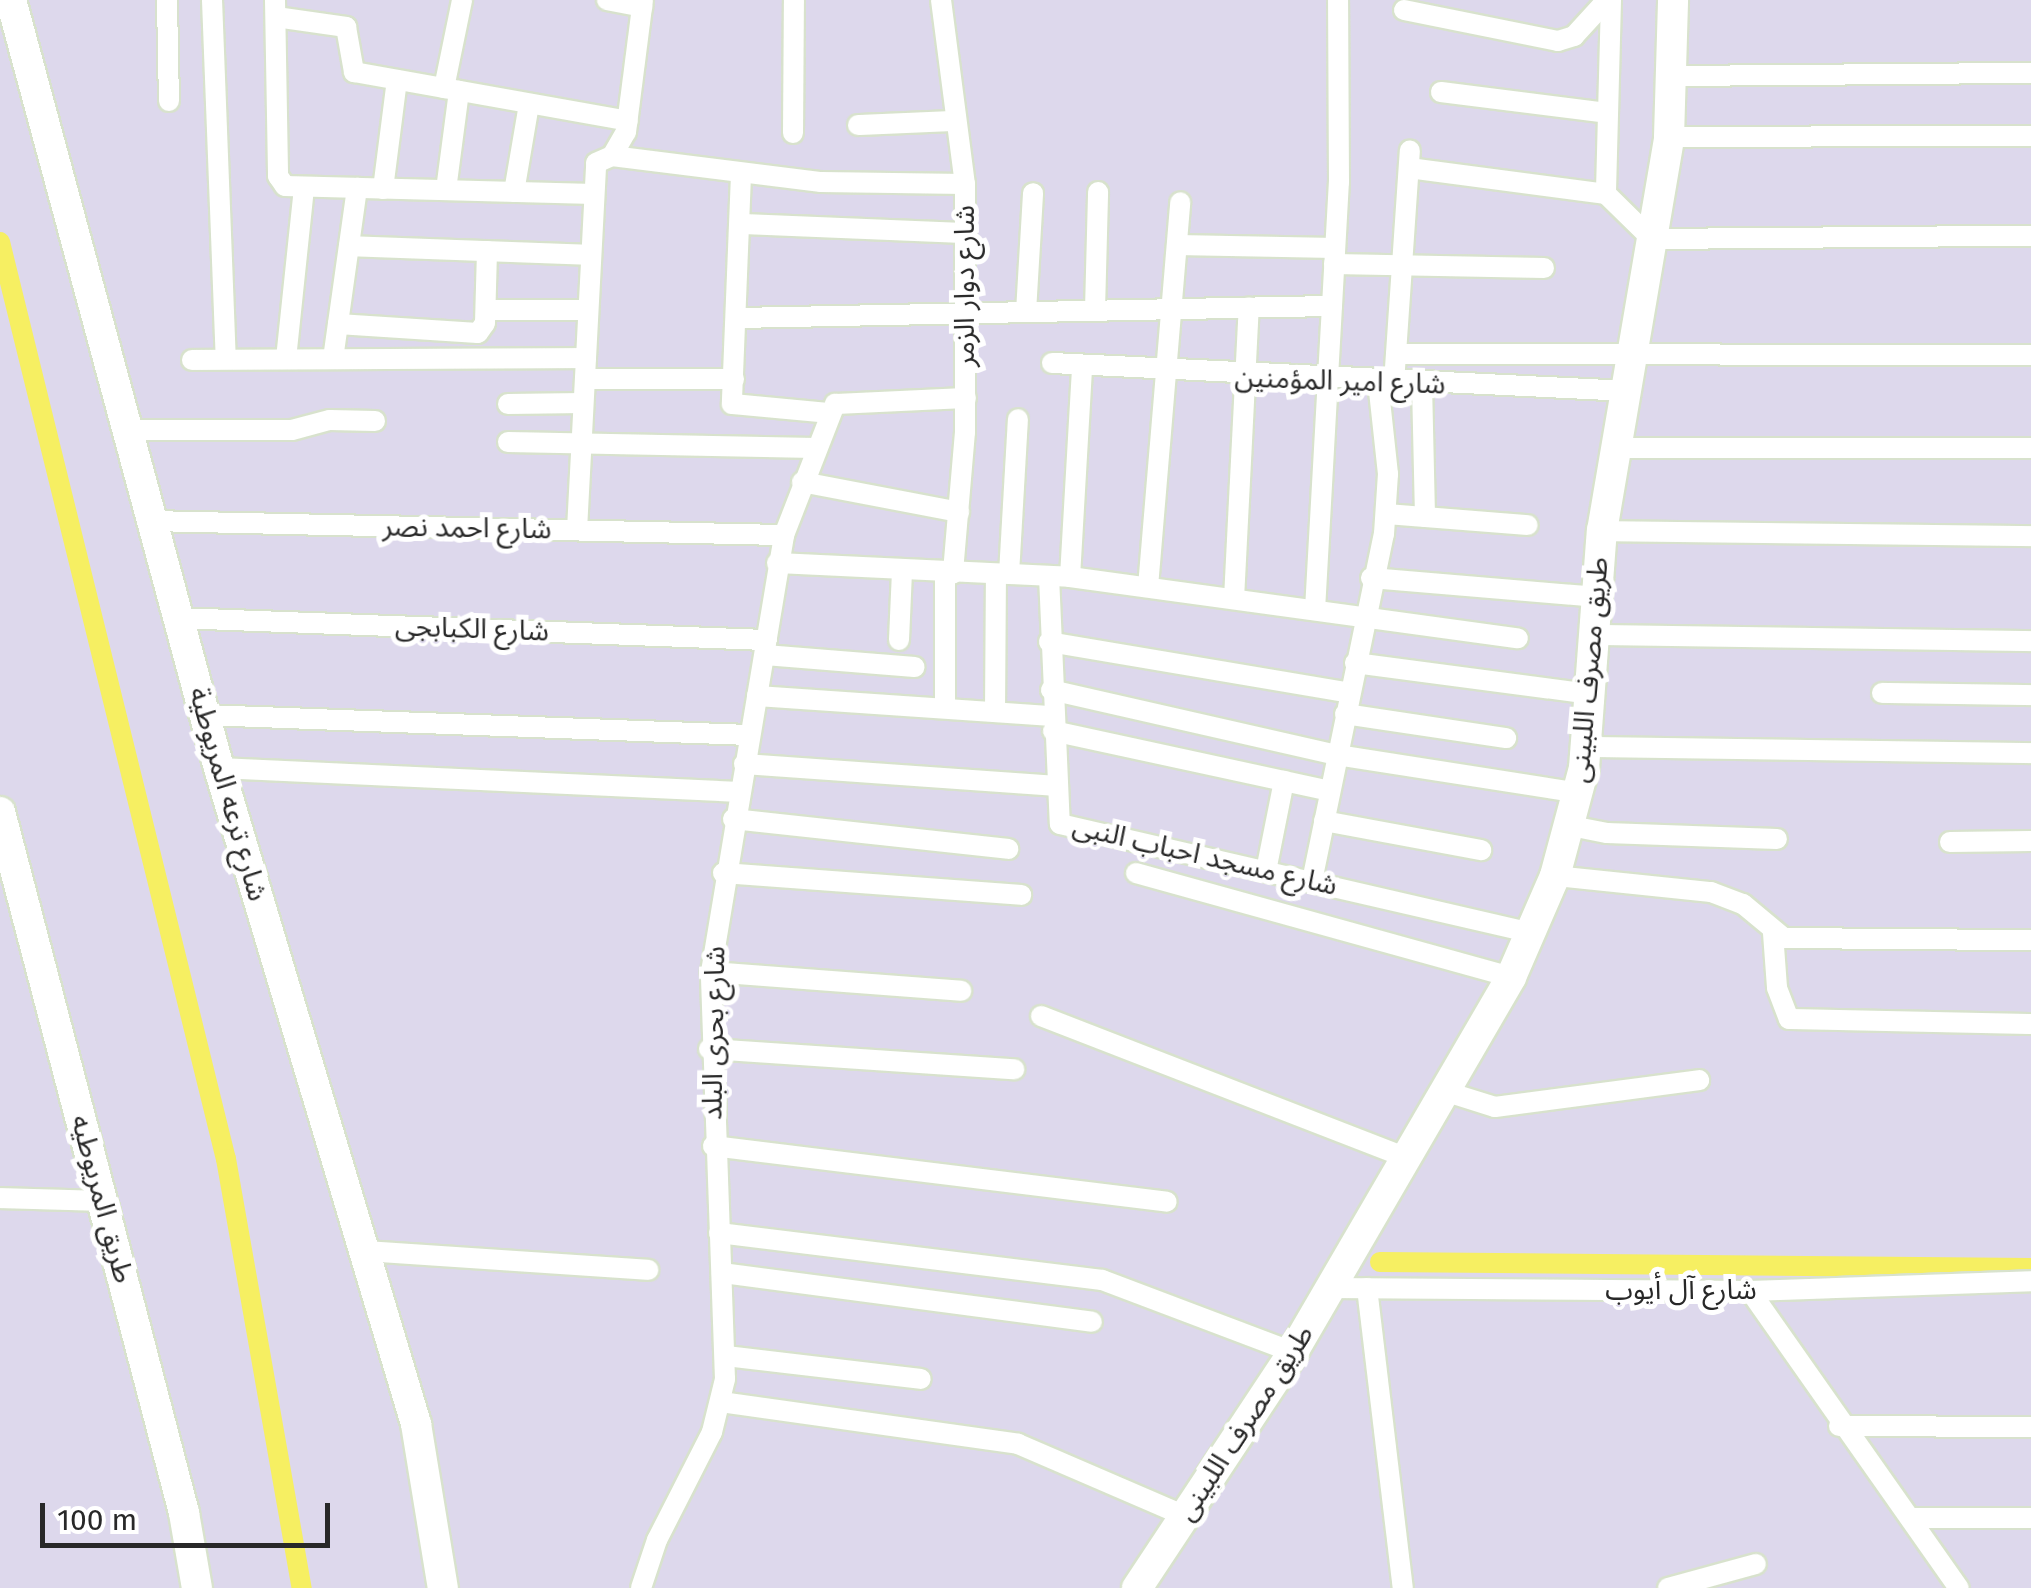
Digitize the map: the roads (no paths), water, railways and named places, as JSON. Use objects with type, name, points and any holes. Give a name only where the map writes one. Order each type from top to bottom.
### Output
[{"type":"street","name":"شارع ترعه المريوطية","points":[[11,0],[219,768],[424,1458],[442,1588]]},
{"type":"street","points":[[167,0],[169,101]]},
{"type":"street","points":[[212,0],[226,360]]},
{"type":"street","points":[[446,190],[462,0]]},
{"type":"street","points":[[608,0],[642,4],[628,121],[612,156]]},
{"type":"street","points":[[793,133],[794,0]]},
{"type":"street","name":"شارع دوار الزمر","points":[[941,0],[965,184],[966,233],[966,398],[959,512],[949,573],[945,708]]},
{"type":"street","points":[[1315,610],[1335,256],[1338,0]]},
{"type":"street","points":[[1404,10],[1558,41],[1574,36],[1609,0]]},
{"type":"street","points":[[1606,194],[1609,0]]},
{"type":"street","name":"طريق مصرف اللبينى","points":[[1137,1588],[1293,1352],[1511,977],[1556,876],[1579,793],[1586,748],[1602,531],[1620,448],[1669,137],[1674,0]]},
{"type":"street","points":[[594,194],[281,184],[276,8],[346,28],[349,70],[628,121]]},
{"type":"street","points":[[1674,76],[2031,74]]},
{"type":"street","points":[[383,189],[398,80]]},
{"type":"street","points":[[1441,92],[1607,112]]},
{"type":"street","points":[[514,192],[529,104]]},
{"type":"street","points":[[858,125],[954,121]]},
{"type":"street","points":[[1669,137],[2031,136]]},
{"type":"street","points":[[577,530],[596,161],[612,156],[741,175],[965,184]]},
{"type":"street","points":[[1312,881],[1387,514],[1386,383],[1396,354],[1410,160],[1606,194],[1652,239],[2031,236]]},
{"type":"street","points":[[741,175],[734,407],[829,413],[841,402],[966,398]]},
{"type":"street","points":[[286,359],[304,187]]},
{"type":"street","points":[[333,359],[357,188]]},
{"type":"street","points":[[1095,310],[1098,192]]},
{"type":"street","points":[[1026,312],[1033,193]]},
{"type":"street","points":[[1148,587],[1180,202]]},
{"type":"street","points":[[741,224],[966,233]]},
{"type":"street","points":[[1177,245],[1335,256],[1402,266],[1544,268]]},
{"type":"street","points":[[349,246],[591,256]]},
{"type":"street","points":[[338,324],[474,334],[485,326],[487,252]]},
{"type":"street","points":[[738,318],[1332,306]]},
{"type":"street","points":[[1234,599],[1249,308]]},
{"type":"street","points":[[486,310],[588,310]]},
{"type":"street","points":[[1396,354],[2031,354]]},
{"type":"street","points":[[192,360],[333,359],[585,368],[734,379]]},
{"type":"street","name":"شارع امير المؤمنين","points":[[1052,364],[1245,378],[1629,391]]},
{"type":"street","name":"شارع مسجد احباب النبى","points":[[1082,366],[1050,642],[1060,824],[1532,933]]},
{"type":"street","points":[[1422,384],[1426,517]]},
{"type":"street","points":[[508,404],[584,404]]},
{"type":"street","name":"شارع بحرى البلد","points":[[641,1588],[721,1402],[726,1356],[712,1146],[710,972],[723,873],[778,563],[802,482],[829,413]]},
{"type":"street","points":[[995,712],[1018,419]]},
{"type":"street","points":[[125,430],[292,430],[330,420],[375,421]]},
{"type":"street","points":[[508,442],[815,448]]},
{"type":"street","points":[[1620,448],[2031,448]]},
{"type":"street","points":[[802,482],[959,512]]},
{"type":"street","points":[[1387,514],[1528,525]]},
{"type":"street","name":"شارع احمد نصر","points":[[150,521],[784,535]]},
{"type":"street","points":[[1602,531],[2031,536]]},
{"type":"street","points":[[778,563],[1060,576],[1518,638]]},
{"type":"street","points":[[899,640],[902,570]]},
{"type":"street","points":[[1372,578],[1595,597]]},
{"type":"street","name":"شارع الكبابجى","points":[[177,618],[766,647],[916,668]]},
{"type":"street","points":[[1594,635],[2031,642]]},
{"type":"street","points":[[1050,642],[1506,738]]},
{"type":"street","points":[[1355,663],[1591,694]]},
{"type":"street","points":[[1051,690],[1337,755],[1579,793]]},
{"type":"street","points":[[1882,693],[2031,694]]},
{"type":"street","points":[[757,696],[995,712],[1330,791]]},
{"type":"street","points":[[204,715],[750,734]]},
{"type":"street","points":[[1586,748],[2031,753]]},
{"type":"street","points":[[744,764],[1057,786]]},
{"type":"street","points":[[219,768],[739,792]]},
{"type":"street","points":[[1266,871],[1284,781]]},
{"type":"street","name":"طريق المريوطيه","points":[[0,812],[184,1513],[196,1588]]},
{"type":"street","points":[[733,820],[1008,849]]},
{"type":"street","points":[[1324,820],[1481,850]]},
{"type":"street","points":[[1571,826],[1607,834],[1778,839]]},
{"type":"street","points":[[1950,842],[2031,840]]},
{"type":"street","points":[[723,873],[1021,895]]},
{"type":"street","points":[[1136,873],[1511,977]]},
{"type":"street","points":[[1556,876],[1711,892],[1743,904],[1773,933],[1777,988],[1788,1019],[2031,1024]]},
{"type":"street","points":[[1773,933],[2031,940]]},
{"type":"street","points":[[710,972],[961,991]]},
{"type":"street","points":[[1041,1016],[1404,1158]]},
{"type":"street","points":[[709,1049],[1014,1069]]},
{"type":"street","points":[[1444,1091],[1495,1107],[1699,1080]]},
{"type":"street","points":[[712,1146],[1167,1202]]},
{"type":"street","points":[[0,1198],[103,1201]]},
{"type":"street","points":[[719,1234],[1102,1280],[1293,1352]]},
{"type":"street","points":[[364,1251],[648,1270]]},
{"type":"street","points":[[722,1272],[1092,1322]]},
{"type":"street","name":"شارع آل أيوب","points":[[1330,1288],[1750,1291],[2031,1281]]},
{"type":"street","points":[[1367,1288],[1403,1588]]},
{"type":"street","points":[[1750,1291],[1840,1426],[1959,1588]]},
{"type":"street","points":[[726,1356],[921,1379]]},
{"type":"street","points":[[721,1402],[1018,1444],[1185,1516]]},
{"type":"street","points":[[1840,1426],[2031,1427]]},
{"type":"street","points":[[1910,1518],[2031,1518]]},
{"type":"street","points":[[1668,1588],[1756,1564]]},
{"type":"waterway","points":[[0,242],[226,1159],[302,1588]]},
{"type":"waterway","points":[[1380,1262],[2031,1268]]}]
